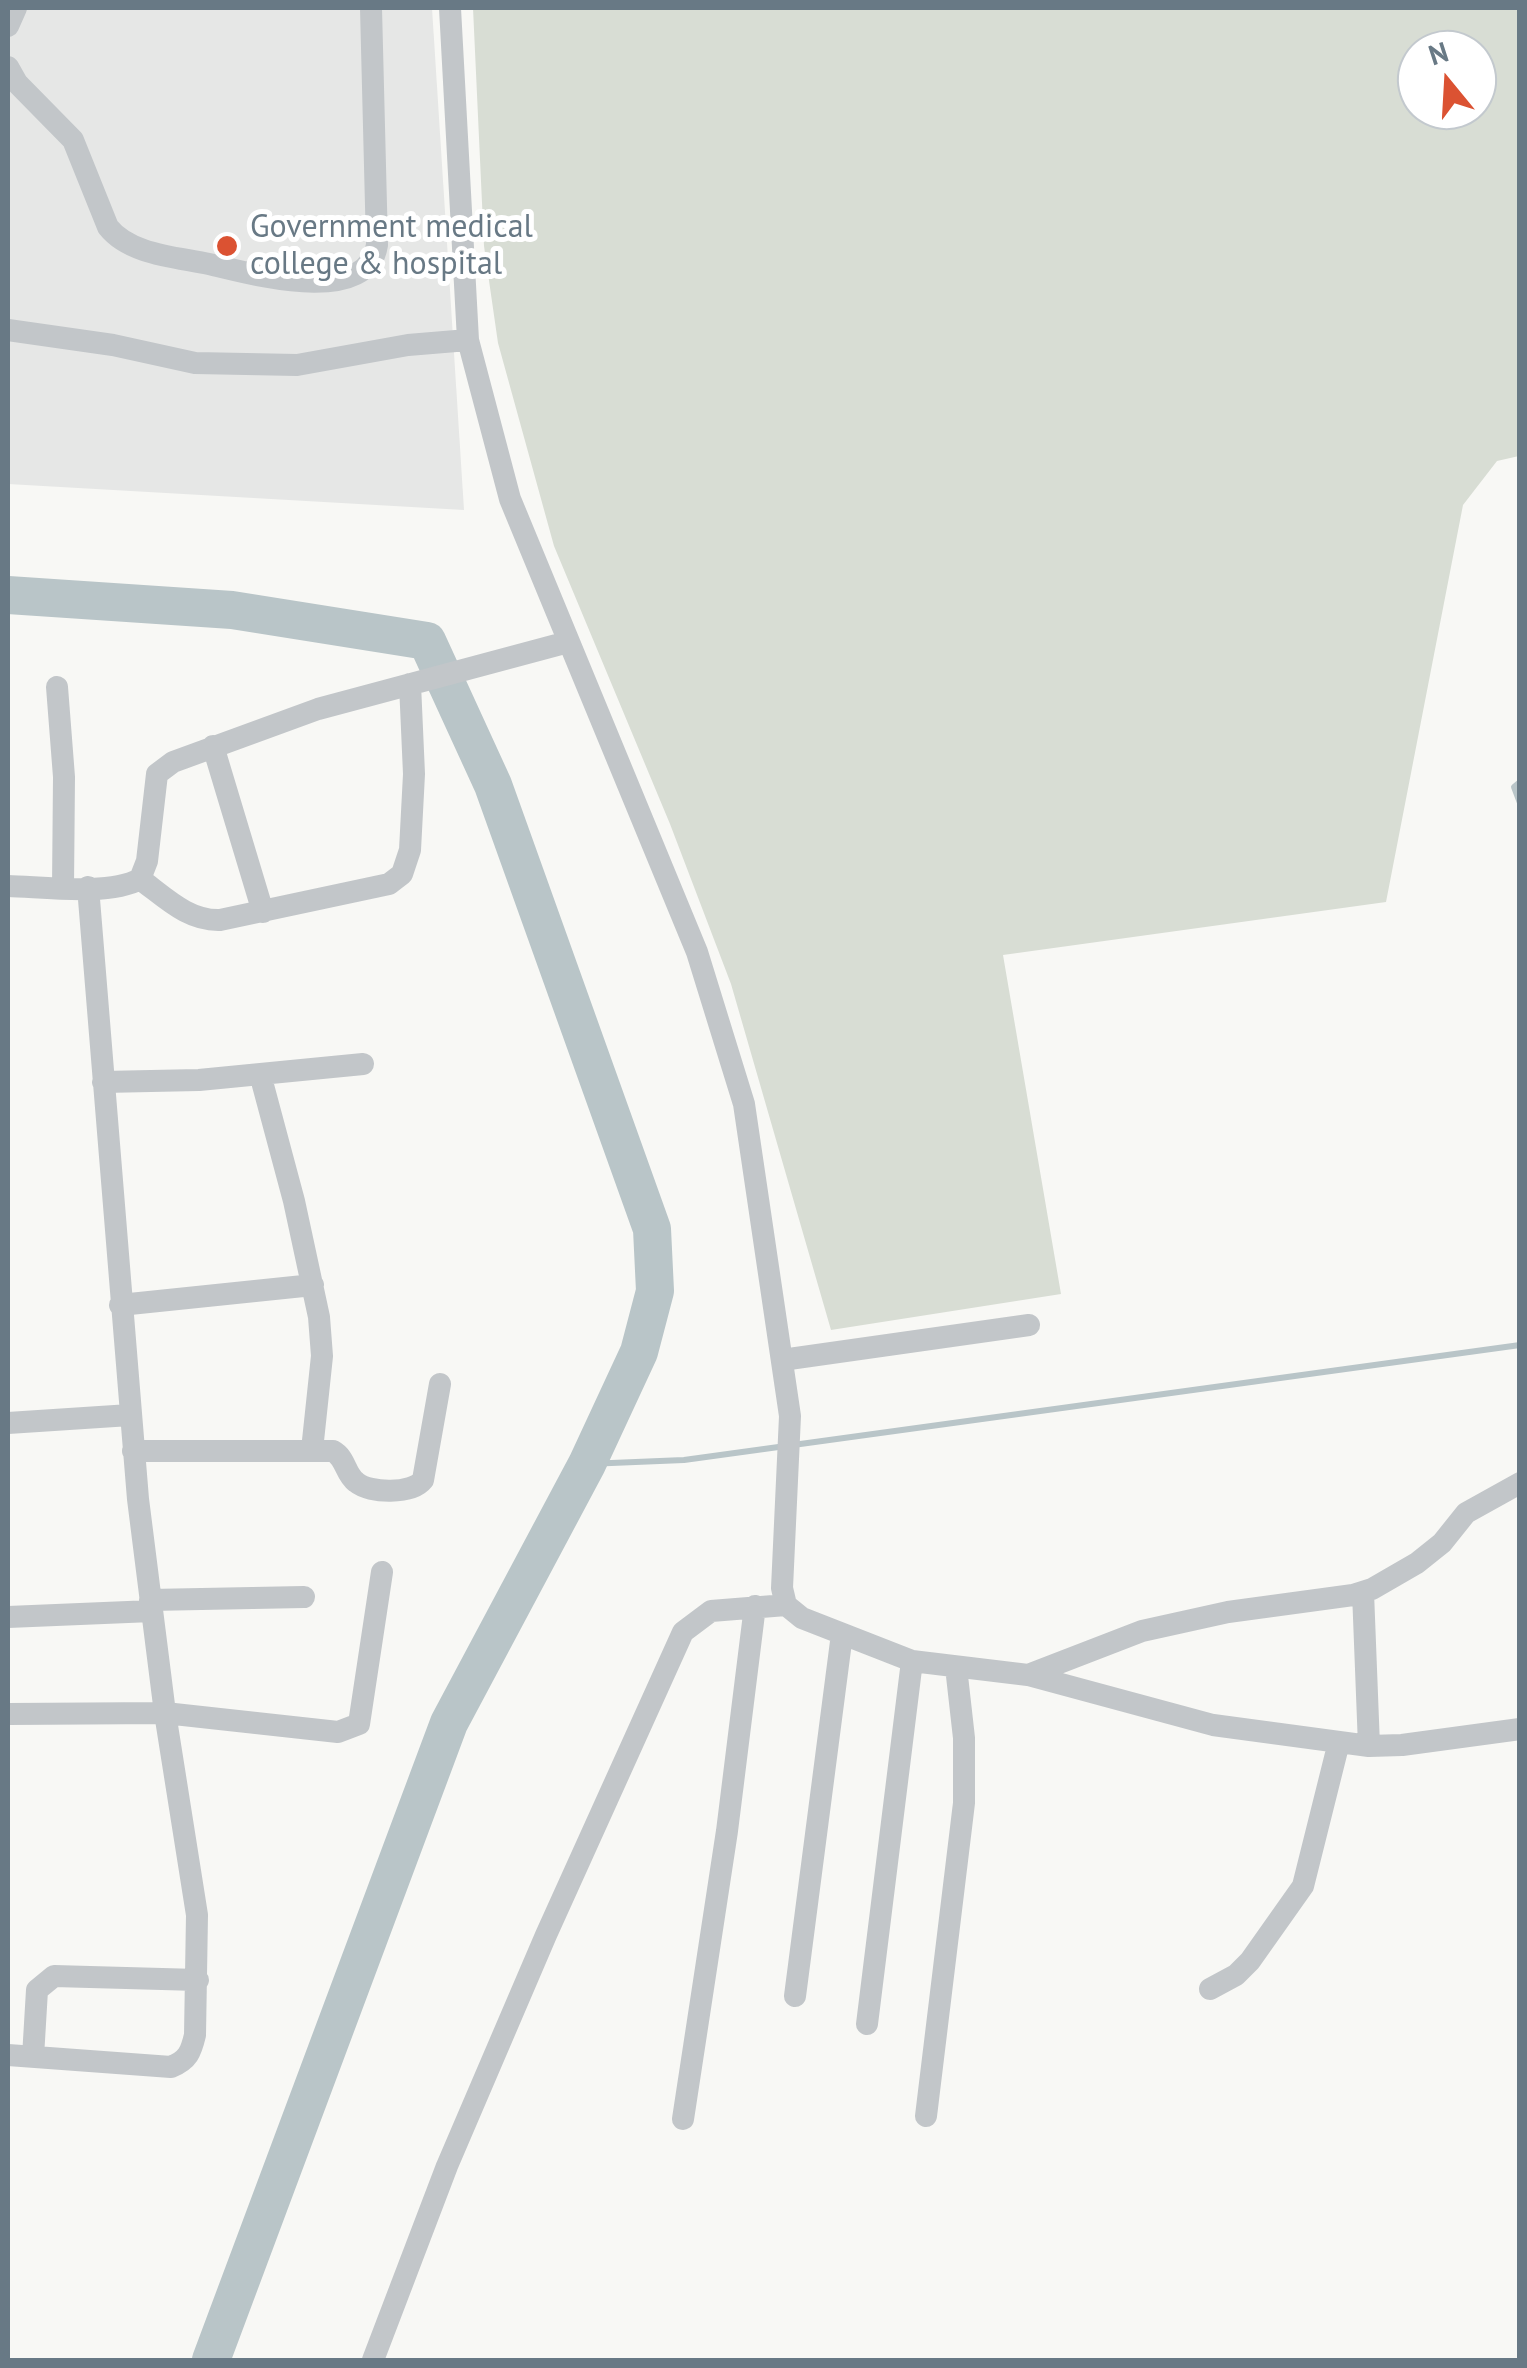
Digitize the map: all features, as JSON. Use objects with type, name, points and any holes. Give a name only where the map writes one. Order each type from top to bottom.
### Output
[{"type":"street","points":[[8,26],[16,8]]},
{"type":"street","points":[[8,66],[18,83],[73,140],[116,238],[150,251],[290,282],[332,280],[356,274],[368,266],[377,244],[370,8]]},
{"type":"street","points":[[450,8],[468,340],[510,500],[697,952],[744,1104],[790,1416],[782,1588],[786,1605],[802,1618],[912,1661],[1028,1675],[1213,1725],[1369,1746],[1520,1729]]},
{"type":"street","points":[[8,330],[113,345],[194,363],[280,365],[468,340]]},
{"type":"street","points":[[8,886],[128,886],[140,879],[147,860],[157,774],[172,762],[318,709],[568,642]]},
{"type":"street","points":[[140,879],[186,913],[204,920],[263,912],[389,884],[402,874],[410,850],[418,682]]},
{"type":"street","points":[[57,687],[64,777],[64,887]]},
{"type":"street","points":[[213,746],[263,912]]},
{"type":"street","points":[[8,2056],[157,2067],[184,2061],[191,2052],[195,2034],[197,1915],[165,1713],[130,1414],[88,887]]},
{"type":"street","points":[[103,1082],[199,1080],[363,1064]]},
{"type":"street","points":[[260,1074],[312,1285],[322,1342],[312,1450]]},
{"type":"street","points":[[120,1304],[312,1285]]},
{"type":"street","points":[[782,1360],[1029,1324]]},
{"type":"street","points":[[134,1450],[333,1451],[362,1486],[405,1492],[417,1488],[428,1462],[440,1384]]},
{"type":"street","points":[[8,1422],[130,1414]]},
{"type":"street","points":[[1028,1675],[1142,1631],[1228,1612],[1363,1592],[1417,1563],[1442,1543],[1466,1513],[1520,1483]]},
{"type":"street","points":[[8,1714],[165,1713],[296,1730],[351,1730],[360,1724],[382,1572]]},
{"type":"street","points":[[1363,1592],[1369,1746]]},
{"type":"street","points":[[8,1617],[304,1597]]},
{"type":"street","points":[[373,2360],[470,2112],[675,1646],[683,1632],[711,1611],[786,1605]]},
{"type":"street","points":[[683,2119],[727,1831],[755,1606]]},
{"type":"street","points":[[794,1996],[842,1634]]},
{"type":"street","points":[[867,2024],[912,1661]]},
{"type":"street","points":[[926,2116],[964,1803],[964,1738],[956,1667]]},
{"type":"street","points":[[1210,1989],[1250,1962],[1304,1886],[1339,1742]]},
{"type":"street","points":[[33,2058],[37,1990],[54,1976],[198,1980]]},
{"type":"shaded area","name":"Government medical college & hospital","points":[[8,8],[432,8],[464,510],[8,484]]},
{"type":"shaded area","points":[[473,8],[1519,8],[1519,456],[1497,461],[1463,505],[1386,902],[1003,955],[1061,1294],[831,1330],[731,984],[670,824],[554,546],[498,343],[484,246]]},
{"type":"waterway","points":[[8,595],[232,610],[427,641],[493,785],[652,1229],[655,1291],[639,1352],[587,1464],[449,1723],[211,2360]]},
{"type":"waterway","points":[[1520,782],[1514,787],[1520,803]]},
{"type":"waterway","points":[[587,1464],[684,1460],[1520,1345]]},
{"type":"place","name":"Government medical college & hospital","points":[[227,246]]}]
